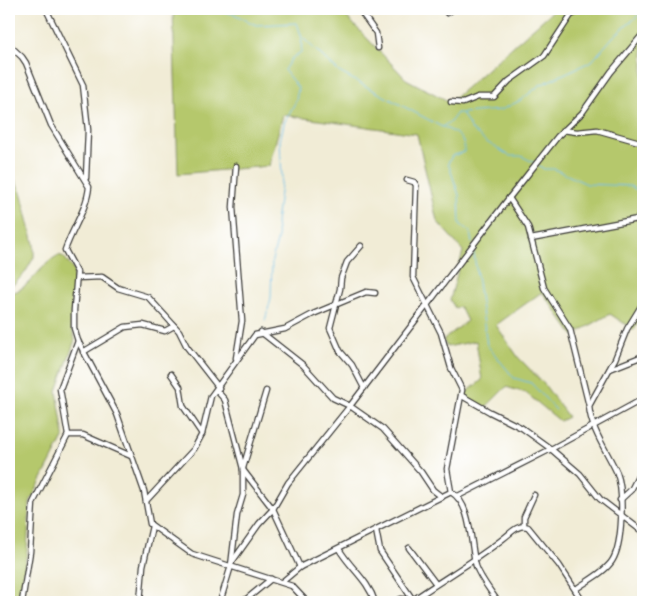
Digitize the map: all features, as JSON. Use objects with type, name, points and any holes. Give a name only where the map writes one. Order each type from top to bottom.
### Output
[{"type":"street","points":[[46,9],[83,85],[88,130],[86,179]]},
{"type":"street","points":[[359,9],[376,33],[378,48]]},
{"type":"street","points":[[447,13],[453,9]]},
{"type":"street","points":[[450,102],[463,103],[478,97],[494,97],[509,81],[544,56],[571,14],[583,9]]},
{"type":"street","points":[[232,564],[259,524],[273,509],[288,483],[364,388],[509,198],[563,130],[582,113],[610,72],[643,34]]},
{"type":"street","points":[[9,45],[22,56],[26,63],[51,125],[86,179],[89,187],[88,196],[71,231],[65,250],[75,266],[77,278],[74,328],[83,352],[114,406],[146,501],[152,526],[143,566],[140,602]]},
{"type":"street","points":[[563,130],[577,132],[597,130],[643,143]]},
{"type":"street","points":[[236,166],[233,206],[242,321],[236,359]]},
{"type":"street","points":[[407,180],[414,182],[416,185],[413,277],[441,333],[450,368],[462,390],[447,469],[451,492]]},
{"type":"street","points":[[509,198],[521,214],[531,239],[544,288],[570,329],[593,425],[616,473],[622,516],[612,561],[576,589]]},
{"type":"street","points":[[531,239],[643,218]]},
{"type":"street","points":[[360,246],[347,262],[341,278],[330,328],[332,336],[364,388]]},
{"type":"street","points":[[77,278],[102,277],[118,288],[144,294],[174,326],[187,348],[225,400],[243,469],[273,509],[300,568]]},
{"type":"street","points":[[146,501],[188,457],[202,434],[211,396],[218,390],[236,359],[252,338],[261,332],[285,329],[313,314],[366,292],[375,293]]},
{"type":"street","points":[[589,406],[622,339],[643,303]]},
{"type":"street","points":[[83,352],[125,327],[143,325],[165,331],[174,326]]},
{"type":"street","points":[[261,332],[303,365],[326,392],[383,429],[422,472],[433,490],[442,497]]},
{"type":"street","points":[[22,602],[30,552],[33,504],[68,435],[60,389],[78,341]]},
{"type":"street","points":[[608,370],[643,356]]},
{"type":"street","points":[[171,374],[180,387],[183,406],[202,434]]},
{"type":"street","points":[[220,602],[232,564],[237,515],[242,495],[243,469],[266,391]]},
{"type":"street","points":[[462,396],[522,428],[551,449],[580,474],[600,499],[643,532]]},
{"type":"street","points":[[458,496],[551,449],[643,399]]},
{"type":"street","points":[[68,435],[83,435],[132,456]]},
{"type":"street","points":[[620,500],[631,490],[643,467]]},
{"type":"street","points":[[451,492],[458,496],[469,519],[470,536],[478,570],[498,602]]},
{"type":"street","points":[[282,582],[300,568],[451,492]]},
{"type":"street","points":[[524,526],[524,517],[534,496]]},
{"type":"street","points":[[152,526],[192,554],[232,564],[292,586],[307,602]]},
{"type":"street","points":[[392,602],[402,599],[414,601],[436,584],[476,561],[514,530],[524,526]]},
{"type":"street","points":[[524,526],[528,528],[559,565],[583,602]]},
{"type":"street","points":[[376,530],[380,551],[414,601]]},
{"type":"street","points":[[409,548],[436,584]]},
{"type":"street","points":[[339,550],[353,569],[366,581],[375,602]]},
{"type":"street","points":[[243,602],[271,579]]},
{"type":"green space","points":[[173,9],[339,9],[406,79],[450,102],[555,9],[643,9],[643,315],[634,330],[610,314],[573,335],[542,292],[496,325],[518,357],[544,384],[568,417],[560,421],[526,393],[506,387],[484,409],[462,396],[482,380],[476,341],[447,347],[443,340],[467,321],[460,307],[455,308],[450,300],[463,251],[437,221],[417,134],[283,115],[269,166],[178,174]]},
{"type":"green space","points":[[9,167],[22,195],[34,244],[34,257],[25,273],[14,284],[9,284]]},
{"type":"green space","points":[[59,255],[64,257],[74,271],[71,325],[75,340],[57,391],[64,436],[30,502],[27,551],[19,602],[9,602],[9,293],[22,288],[52,259]]},
{"type":"waterway","points":[[210,9],[234,14],[256,25],[297,23],[302,38],[301,52],[292,58],[284,70],[298,88],[296,101],[284,123],[280,141],[282,177],[276,223],[278,238],[272,260],[271,298],[265,321]]},
{"type":"waterway","points":[[462,113],[501,110],[521,100],[540,85],[592,61],[613,37],[640,14]]},
{"type":"waterway","points":[[304,39],[339,72],[442,127],[451,121],[457,113],[462,113],[471,129],[485,141],[510,156],[521,156],[535,163]]},
{"type":"waterway","points":[[443,127],[455,133],[463,142],[464,152],[452,156],[448,163],[459,195],[460,224],[470,232],[472,243]]},
{"type":"waterway","points":[[538,165],[544,169],[554,169],[587,184],[630,186],[643,194]]},
{"type":"waterway","points":[[473,247],[487,345],[514,378],[531,383],[556,410]]}]
